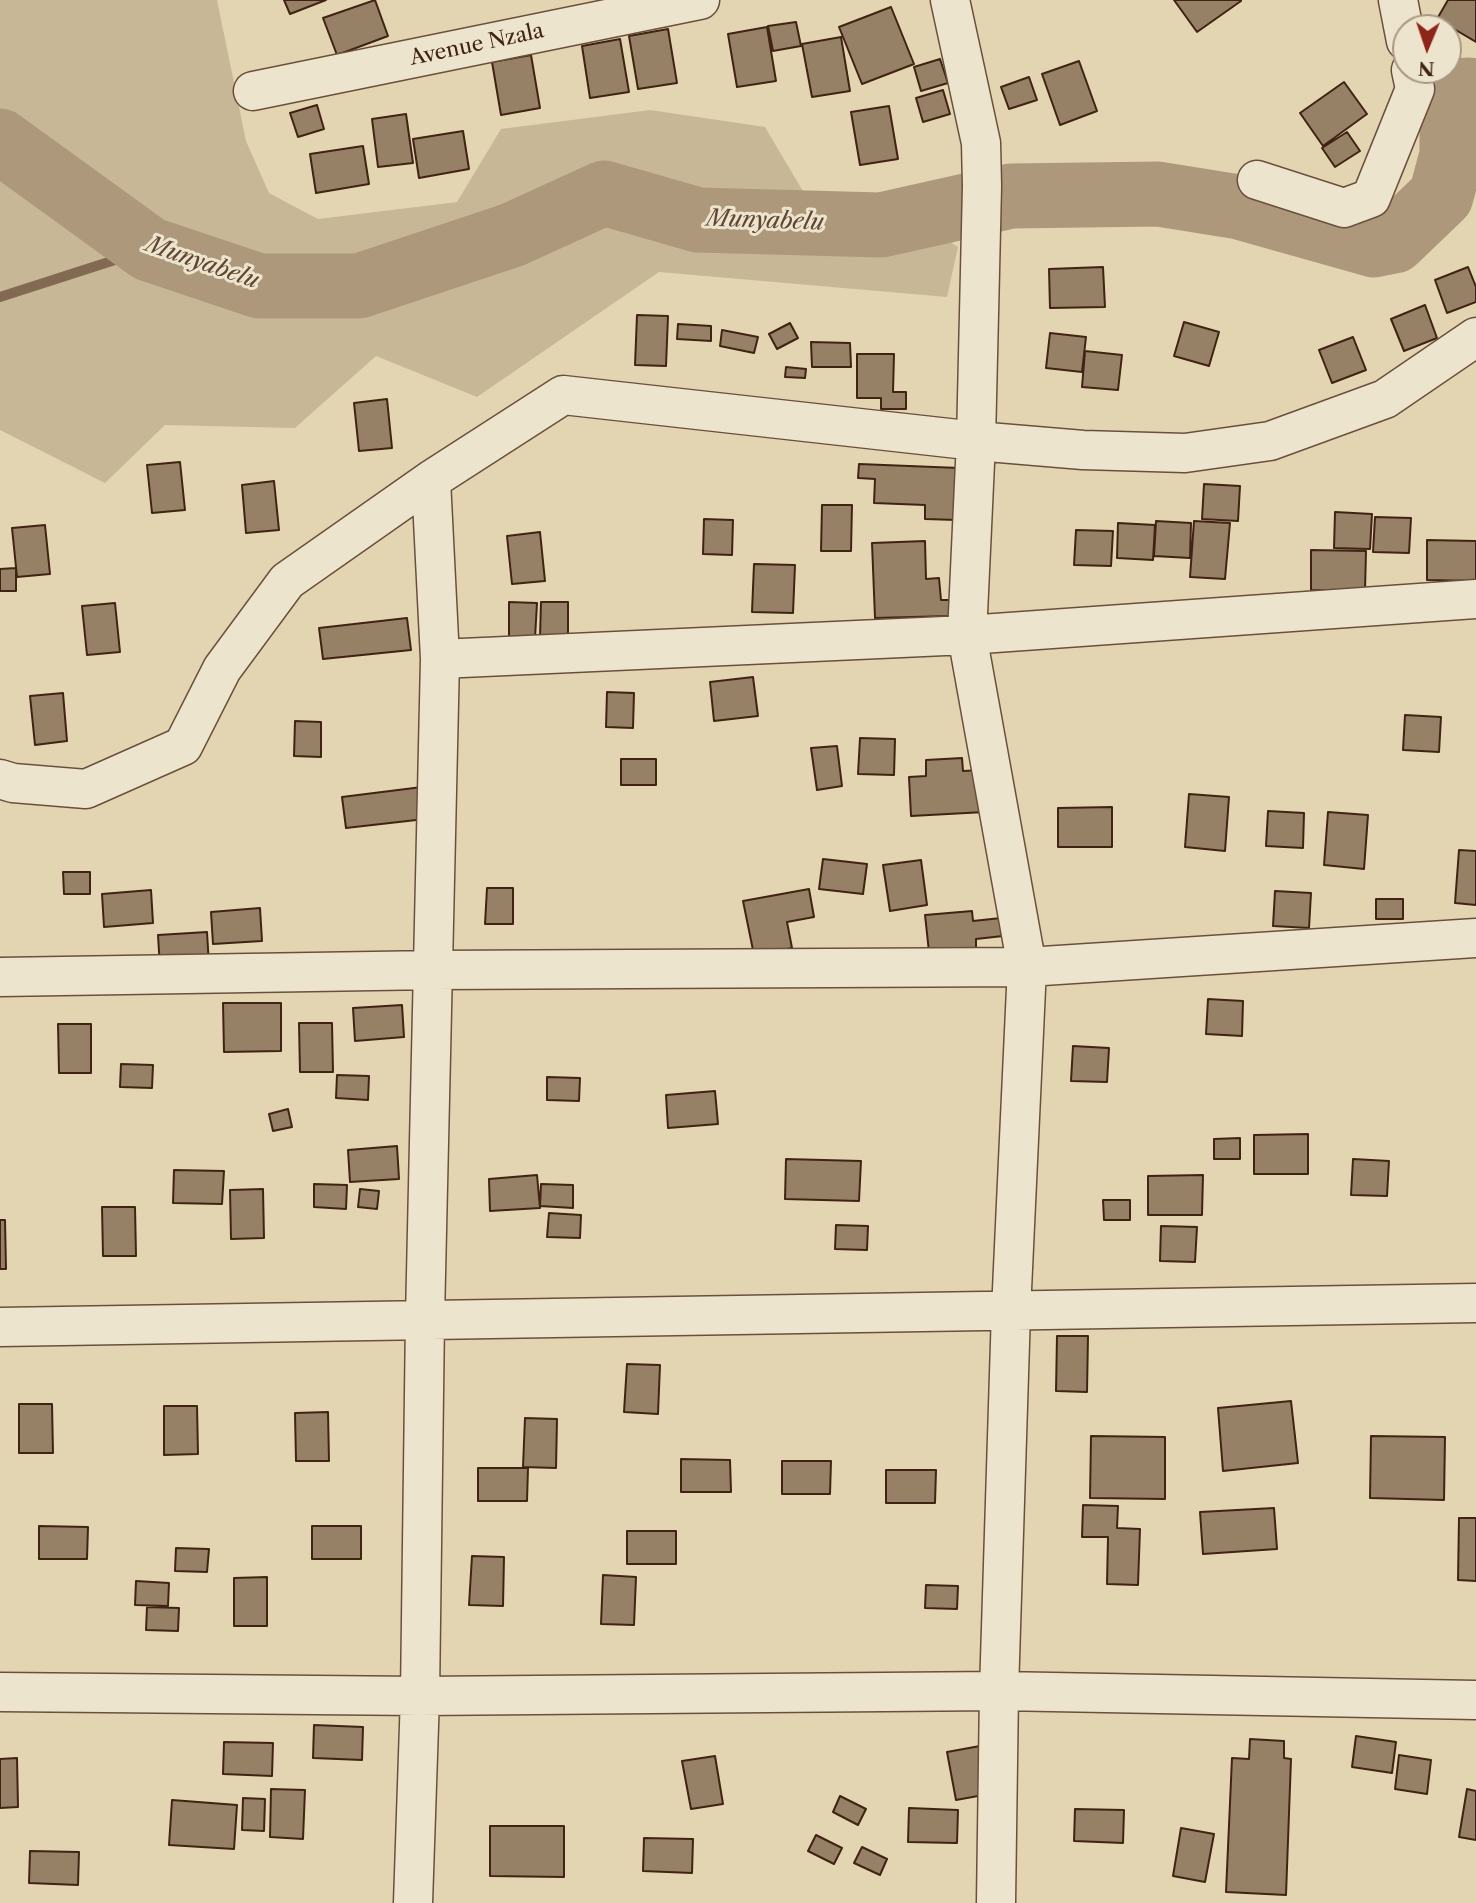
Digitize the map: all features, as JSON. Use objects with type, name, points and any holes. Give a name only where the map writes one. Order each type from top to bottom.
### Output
[{"type":"street","name":"Avenue Nzala","points":[[253,91],[700,0]]},
{"type":"street","points":[[950,0],[981,143],[983,204],[967,635],[1027,967],[1011,1311],[999,1691],[996,1903]]},
{"type":"street","points":[[1257,180],[1344,208],[1371,198],[1412,84]]},
{"type":"street","points":[[0,779],[13,783],[86,789],[183,746],[222,668],[287,582],[431,480],[563,395],[976,441],[1083,450],[1185,453],[1270,441],[1385,399],[1476,337]]},
{"type":"street","points":[[413,1903],[420,1696],[425,1318],[440,659],[431,480]]},
{"type":"street","points":[[440,659],[967,635],[1476,599]]},
{"type":"street","points":[[0,977],[435,970],[1027,967],[1476,938]]},
{"type":"street","points":[[0,1326],[1476,1303]]},
{"type":"street","points":[[0,1692],[420,1696],[999,1691],[1476,1700]]},
{"type":"shaded area","points":[[0,0],[217,0],[246,141],[269,193],[318,219],[457,202],[501,129],[650,110],[765,127],[807,198],[899,209],[958,247],[947,297],[659,272],[477,397],[376,356],[295,428],[165,425],[105,483],[0,430]]},
{"type":"building","points":[[284,0],[326,0],[290,14]]},
{"type":"building","points":[[375,0],[388,36],[337,55],[323,18]]},
{"type":"building","points":[[1174,0],[1241,0],[1241,1],[1197,32]]},
{"type":"building","points":[[1448,0],[1476,0],[1476,42],[1462,34],[1462,14],[1440,14]]},
{"type":"building","points":[[891,7],[914,64],[862,84],[839,27]]},
{"type":"building","points":[[796,22],[801,46],[773,51],[768,26]]},
{"type":"building","points":[[767,27],[776,81],[737,87],[728,34]]},
{"type":"building","points":[[668,29],[677,83],[638,89],[629,36]]},
{"type":"building","points":[[841,37],[850,91],[812,97],[802,44]]},
{"type":"building","points":[[620,39],[629,92],[590,98],[582,46]]},
{"type":"building","points":[[531,55],[540,108],[501,115],[492,62]]},
{"type":"building","points":[[940,59],[948,83],[921,91],[914,67]]},
{"type":"building","points":[[1079,61],[1097,111],[1060,125],[1042,74]]},
{"type":"building","points":[[1029,77],[1037,100],[1009,109],[1001,87]]},
{"type":"building","points":[[1344,82],[1367,114],[1323,146],[1300,113]]},
{"type":"building","points":[[943,90],[950,114],[923,122],[916,98]]},
{"type":"building","points":[[317,105],[324,129],[298,137],[290,113]]},
{"type":"building","points":[[889,106],[898,159],[860,165],[851,112]]},
{"type":"building","points":[[406,114],[413,163],[378,167],[372,119]]},
{"type":"building","points":[[463,131],[469,169],[419,178],[413,139]]},
{"type":"building","points":[[1347,132],[1360,151],[1335,167],[1322,148]]},
{"type":"building","points":[[363,146],[369,184],[316,193],[310,154]]},
{"type":"building","points":[[1103,267],[1105,307],[1050,308],[1049,269]]},
{"type":"building","points":[[1468,267],[1476,287],[1476,302],[1447,313],[1435,280]]},
{"type":"building","points":[[1425,305],[1437,338],[1404,351],[1391,319]]},
{"type":"building","points":[[637,315],[668,316],[666,366],[635,365]]},
{"type":"building","points":[[1184,322],[1219,332],[1209,366],[1174,356]]},
{"type":"building","points":[[790,323],[798,338],[777,349],[769,334]]},
{"type":"building","points":[[678,324],[711,326],[711,341],[677,339]]},
{"type":"building","points":[[722,330],[758,337],[754,353],[720,346]]},
{"type":"building","points":[[1050,333],[1086,337],[1082,372],[1046,368]]},
{"type":"building","points":[[1353,337],[1366,370],[1332,383],[1319,350]]},
{"type":"building","points":[[811,342],[850,343],[851,367],[812,367]]},
{"type":"building","points":[[1085,351],[1122,355],[1118,390],[1082,387]]},
{"type":"building","points":[[857,354],[894,354],[893,392],[906,392],[906,409],[881,409],[881,398],[857,398]]},
{"type":"building","points":[[786,367],[806,369],[805,378],[785,377]]},
{"type":"building","points":[[387,399],[392,448],[359,451],[354,403]]},
{"type":"building","points":[[180,462],[185,510],[152,513],[147,465]]},
{"type":"building","points":[[859,464],[959,468],[957,520],[925,519],[925,505],[874,503],[875,479],[858,478]]},
{"type":"building","points":[[274,481],[279,530],[246,533],[242,485]]},
{"type":"building","points":[[1204,484],[1240,486],[1238,521],[1202,519]]},
{"type":"building","points":[[822,505],[852,505],[851,551],[821,551]]},
{"type":"building","points":[[1335,512],[1372,514],[1370,549],[1334,548]]},
{"type":"building","points":[[1375,517],[1411,518],[1409,553],[1373,552]]},
{"type":"building","points":[[704,519],[733,520],[732,555],[703,554]]},
{"type":"building","points":[[1156,521],[1191,523],[1190,558],[1154,556]]},
{"type":"building","points":[[1194,521],[1230,523],[1225,579],[1190,577]]},
{"type":"building","points":[[1118,523],[1155,525],[1153,560],[1117,558]]},
{"type":"building","points":[[45,525],[50,574],[17,577],[12,528]]},
{"type":"building","points":[[1076,530],[1113,531],[1111,566],[1074,565]]},
{"type":"building","points":[[540,532],[545,581],[512,584],[507,536]]},
{"type":"building","points":[[1427,540],[1476,541],[1476,581],[1427,580]]},
{"type":"building","points":[[925,541],[926,579],[939,578],[941,600],[949,600],[950,616],[875,618],[872,543]]},
{"type":"building","points":[[1311,550],[1366,551],[1365,591],[1311,590]]},
{"type":"building","points":[[754,564],[795,565],[793,613],[752,612]]},
{"type":"building","points":[[16,568],[16,591],[0,591],[0,569]]},
{"type":"building","points":[[509,602],[537,603],[535,638],[509,637]]},
{"type":"building","points":[[541,602],[568,602],[568,638],[540,637]]},
{"type":"building","points":[[115,603],[120,652],[87,655],[82,606]]},
{"type":"building","points":[[407,618],[411,650],[323,659],[319,628]]},
{"type":"building","points":[[753,677],[758,716],[714,721],[710,682]]},
{"type":"building","points":[[607,692],[634,693],[633,728],[606,727]]},
{"type":"building","points":[[63,693],[67,741],[35,745],[30,696]]},
{"type":"building","points":[[1405,715],[1441,717],[1439,752],[1403,750]]},
{"type":"building","points":[[295,721],[321,722],[321,757],[294,756]]},
{"type":"building","points":[[860,738],[895,739],[894,775],[858,774]]},
{"type":"building","points":[[837,746],[842,786],[817,790],[811,748]]},
{"type":"building","points":[[962,758],[963,771],[983,770],[985,812],[911,816],[909,777],[926,776],[926,760]]},
{"type":"building","points":[[621,759],[656,759],[656,785],[621,785]]},
{"type":"building","points":[[430,786],[434,818],[346,828],[342,797]]},
{"type":"building","points":[[1189,794],[1229,797],[1225,851],[1185,847]]},
{"type":"building","points":[[1112,807],[1112,847],[1058,847],[1058,808]]},
{"type":"building","points":[[1268,811],[1304,813],[1303,848],[1266,846]]},
{"type":"building","points":[[1328,812],[1368,815],[1364,869],[1324,865]]},
{"type":"building","points":[[1459,850],[1476,851],[1476,905],[1455,903]]},
{"type":"building","points":[[823,859],[867,864],[863,894],[819,889]]},
{"type":"building","points":[[921,860],[927,905],[890,911],[883,865]]},
{"type":"building","points":[[63,872],[90,872],[90,894],[64,894]]},
{"type":"building","points":[[487,888],[513,888],[513,924],[485,924]]},
{"type":"building","points":[[809,889],[814,917],[787,922],[792,948],[754,955],[743,901]]},
{"type":"building","points":[[151,890],[153,923],[104,927],[102,894]]},
{"type":"building","points":[[1275,891],[1311,893],[1309,928],[1273,926]]},
{"type":"building","points":[[1376,899],[1403,899],[1403,919],[1376,919]]},
{"type":"building","points":[[260,908],[262,941],[213,944],[211,912]]},
{"type":"building","points":[[972,911],[973,921],[1001,918],[1003,936],[976,939],[976,948],[929,952],[925,915]]},
{"type":"building","points":[[207,932],[209,965],[160,968],[158,935]]},
{"type":"building","points":[[1208,999],[1243,1001],[1242,1036],[1206,1034]]},
{"type":"building","points":[[223,1003],[281,1003],[281,1051],[224,1052]]},
{"type":"building","points":[[402,1005],[404,1037],[355,1041],[353,1008]]},
{"type":"building","points":[[299,1023],[332,1023],[333,1072],[300,1072]]},
{"type":"building","points":[[58,1024],[91,1024],[91,1073],[59,1073]]},
{"type":"building","points":[[1073,1046],[1109,1048],[1107,1082],[1071,1081]]},
{"type":"building","points":[[121,1064],[153,1065],[152,1088],[120,1087]]},
{"type":"building","points":[[337,1075],[369,1076],[368,1100],[336,1098]]},
{"type":"building","points":[[547,1077],[580,1078],[579,1101],[547,1100]]},
{"type":"building","points":[[715,1091],[718,1124],[668,1128],[666,1095]]},
{"type":"building","points":[[288,1109],[292,1127],[273,1131],[269,1114]]},
{"type":"building","points":[[1308,1134],[1308,1174],[1254,1174],[1254,1135]]},
{"type":"building","points":[[1240,1138],[1240,1159],[1214,1159],[1214,1139]]},
{"type":"building","points":[[397,1146],[399,1179],[350,1182],[348,1150]]},
{"type":"building","points":[[786,1159],[861,1161],[859,1201],[785,1199]]},
{"type":"building","points":[[1353,1159],[1389,1161],[1387,1196],[1351,1195]]},
{"type":"building","points":[[174,1170],[224,1171],[222,1204],[173,1203]]},
{"type":"building","points":[[537,1175],[540,1208],[490,1211],[489,1179]]},
{"type":"building","points":[[1203,1175],[1202,1215],[1148,1215],[1148,1176]]},
{"type":"building","points":[[314,1184],[347,1185],[346,1209],[314,1207]]},
{"type":"building","points":[[541,1184],[573,1185],[573,1208],[540,1206]]},
{"type":"building","points":[[263,1189],[264,1238],[231,1239],[230,1190]]},
{"type":"building","points":[[360,1189],[379,1191],[377,1209],[358,1207]]},
{"type":"building","points":[[1103,1200],[1130,1200],[1130,1220],[1104,1220]]},
{"type":"building","points":[[102,1207],[135,1207],[136,1256],[103,1256]]},
{"type":"building","points":[[549,1213],[581,1215],[580,1238],[547,1237]]},
{"type":"building","points":[[0,1220],[5,1220],[6,1269],[0,1269]]},
{"type":"building","points":[[836,1225],[868,1226],[867,1250],[835,1249]]},
{"type":"building","points":[[1161,1226],[1197,1227],[1195,1262],[1160,1261]]},
{"type":"building","points":[[1057,1336],[1088,1336],[1087,1392],[1056,1391]]},
{"type":"building","points":[[627,1364],[660,1365],[658,1414],[624,1412]]},
{"type":"building","points":[[1291,1401],[1298,1463],[1223,1471],[1218,1408]]},
{"type":"building","points":[[19,1404],[52,1404],[53,1453],[19,1453]]},
{"type":"building","points":[[164,1406],[197,1406],[198,1454],[164,1455]]},
{"type":"building","points":[[328,1412],[329,1461],[296,1461],[295,1413]]},
{"type":"building","points":[[525,1418],[557,1419],[556,1468],[523,1467]]},
{"type":"building","points":[[1091,1436],[1165,1437],[1165,1499],[1090,1498]]},
{"type":"building","points":[[1371,1436],[1445,1437],[1444,1500],[1370,1498]]},
{"type":"building","points":[[681,1459],[730,1460],[731,1492],[681,1492]]},
{"type":"building","points":[[782,1461],[831,1461],[830,1494],[782,1494]]},
{"type":"building","points":[[478,1468],[528,1468],[527,1501],[478,1501]]},
{"type":"building","points":[[886,1470],[936,1470],[935,1503],[886,1503]]},
{"type":"building","points":[[1083,1505],[1118,1506],[1117,1528],[1140,1529],[1138,1585],[1107,1584],[1108,1537],[1082,1537]]},
{"type":"building","points":[[1274,1508],[1277,1549],[1203,1554],[1200,1512]]},
{"type":"building","points":[[1459,1518],[1476,1518],[1476,1581],[1458,1580]]},
{"type":"building","points":[[39,1526],[88,1527],[87,1559],[39,1559]]},
{"type":"building","points":[[312,1526],[361,1526],[361,1559],[312,1559]]},
{"type":"building","points":[[627,1531],[676,1531],[676,1564],[627,1564]]},
{"type":"building","points":[[176,1548],[209,1549],[207,1572],[175,1571]]},
{"type":"building","points":[[472,1556],[504,1557],[503,1606],[469,1605]]},
{"type":"building","points":[[603,1575],[636,1577],[634,1625],[601,1624]]},
{"type":"building","points":[[267,1577],[267,1626],[234,1626],[234,1578]]},
{"type":"building","points":[[136,1581],[169,1583],[168,1606],[135,1605]]},
{"type":"building","points":[[926,1585],[958,1586],[957,1609],[925,1608]]},
{"type":"building","points":[[147,1607],[179,1608],[178,1631],[146,1630]]},
{"type":"building","points":[[314,1725],[363,1727],[362,1760],[313,1758]]},
{"type":"building","points":[[1356,1736],[1396,1742],[1392,1773],[1352,1767]]},
{"type":"building","points":[[1250,1739],[1284,1741],[1284,1758],[1291,1759],[1286,1895],[1226,1892],[1232,1758],[1249,1759]]},
{"type":"building","points":[[224,1742],[273,1743],[272,1776],[223,1774]]},
{"type":"building","points":[[980,1746],[989,1794],[956,1800],[947,1752]]},
{"type":"building","points":[[1399,1755],[1431,1760],[1427,1794],[1395,1789]]},
{"type":"building","points":[[715,1756],[723,1804],[691,1809],[682,1761]]},
{"type":"building","points":[[17,1758],[18,1807],[0,1808],[0,1759]]},
{"type":"building","points":[[271,1789],[305,1790],[303,1839],[270,1837]]},
{"type":"building","points":[[1467,1789],[1476,1791],[1476,1840],[1459,1837]]},
{"type":"building","points":[[840,1796],[866,1809],[858,1825],[833,1812]]},
{"type":"building","points":[[243,1798],[265,1799],[264,1831],[242,1830]]},
{"type":"building","points":[[172,1800],[237,1805],[234,1849],[169,1845]]},
{"type":"building","points":[[909,1808],[958,1810],[957,1843],[908,1842]]},
{"type":"building","points":[[1075,1809],[1124,1810],[1123,1843],[1074,1841]]},
{"type":"building","points":[[490,1826],[564,1826],[564,1877],[490,1876]]},
{"type":"building","points":[[1181,1828],[1214,1834],[1205,1882],[1173,1876]]},
{"type":"building","points":[[816,1835],[842,1848],[834,1864],[808,1851]]},
{"type":"building","points":[[644,1838],[693,1839],[692,1873],[643,1871]]},
{"type":"building","points":[[862,1847],[887,1859],[880,1875],[854,1863]]},
{"type":"building","points":[[30,1851],[79,1852],[78,1885],[29,1883]]},
{"type":"waterway","name":"Munyabelu","points":[[0,141],[149,249],[259,286],[359,286],[512,235],[604,193],[698,220],[881,225],[1011,196],[1158,194],[1239,207],[1374,245],[1394,241],[1441,196],[1452,155],[1452,106],[1468,90],[1476,91]]},
{"type":"waterway","points":[[0,297],[149,249]]}]
